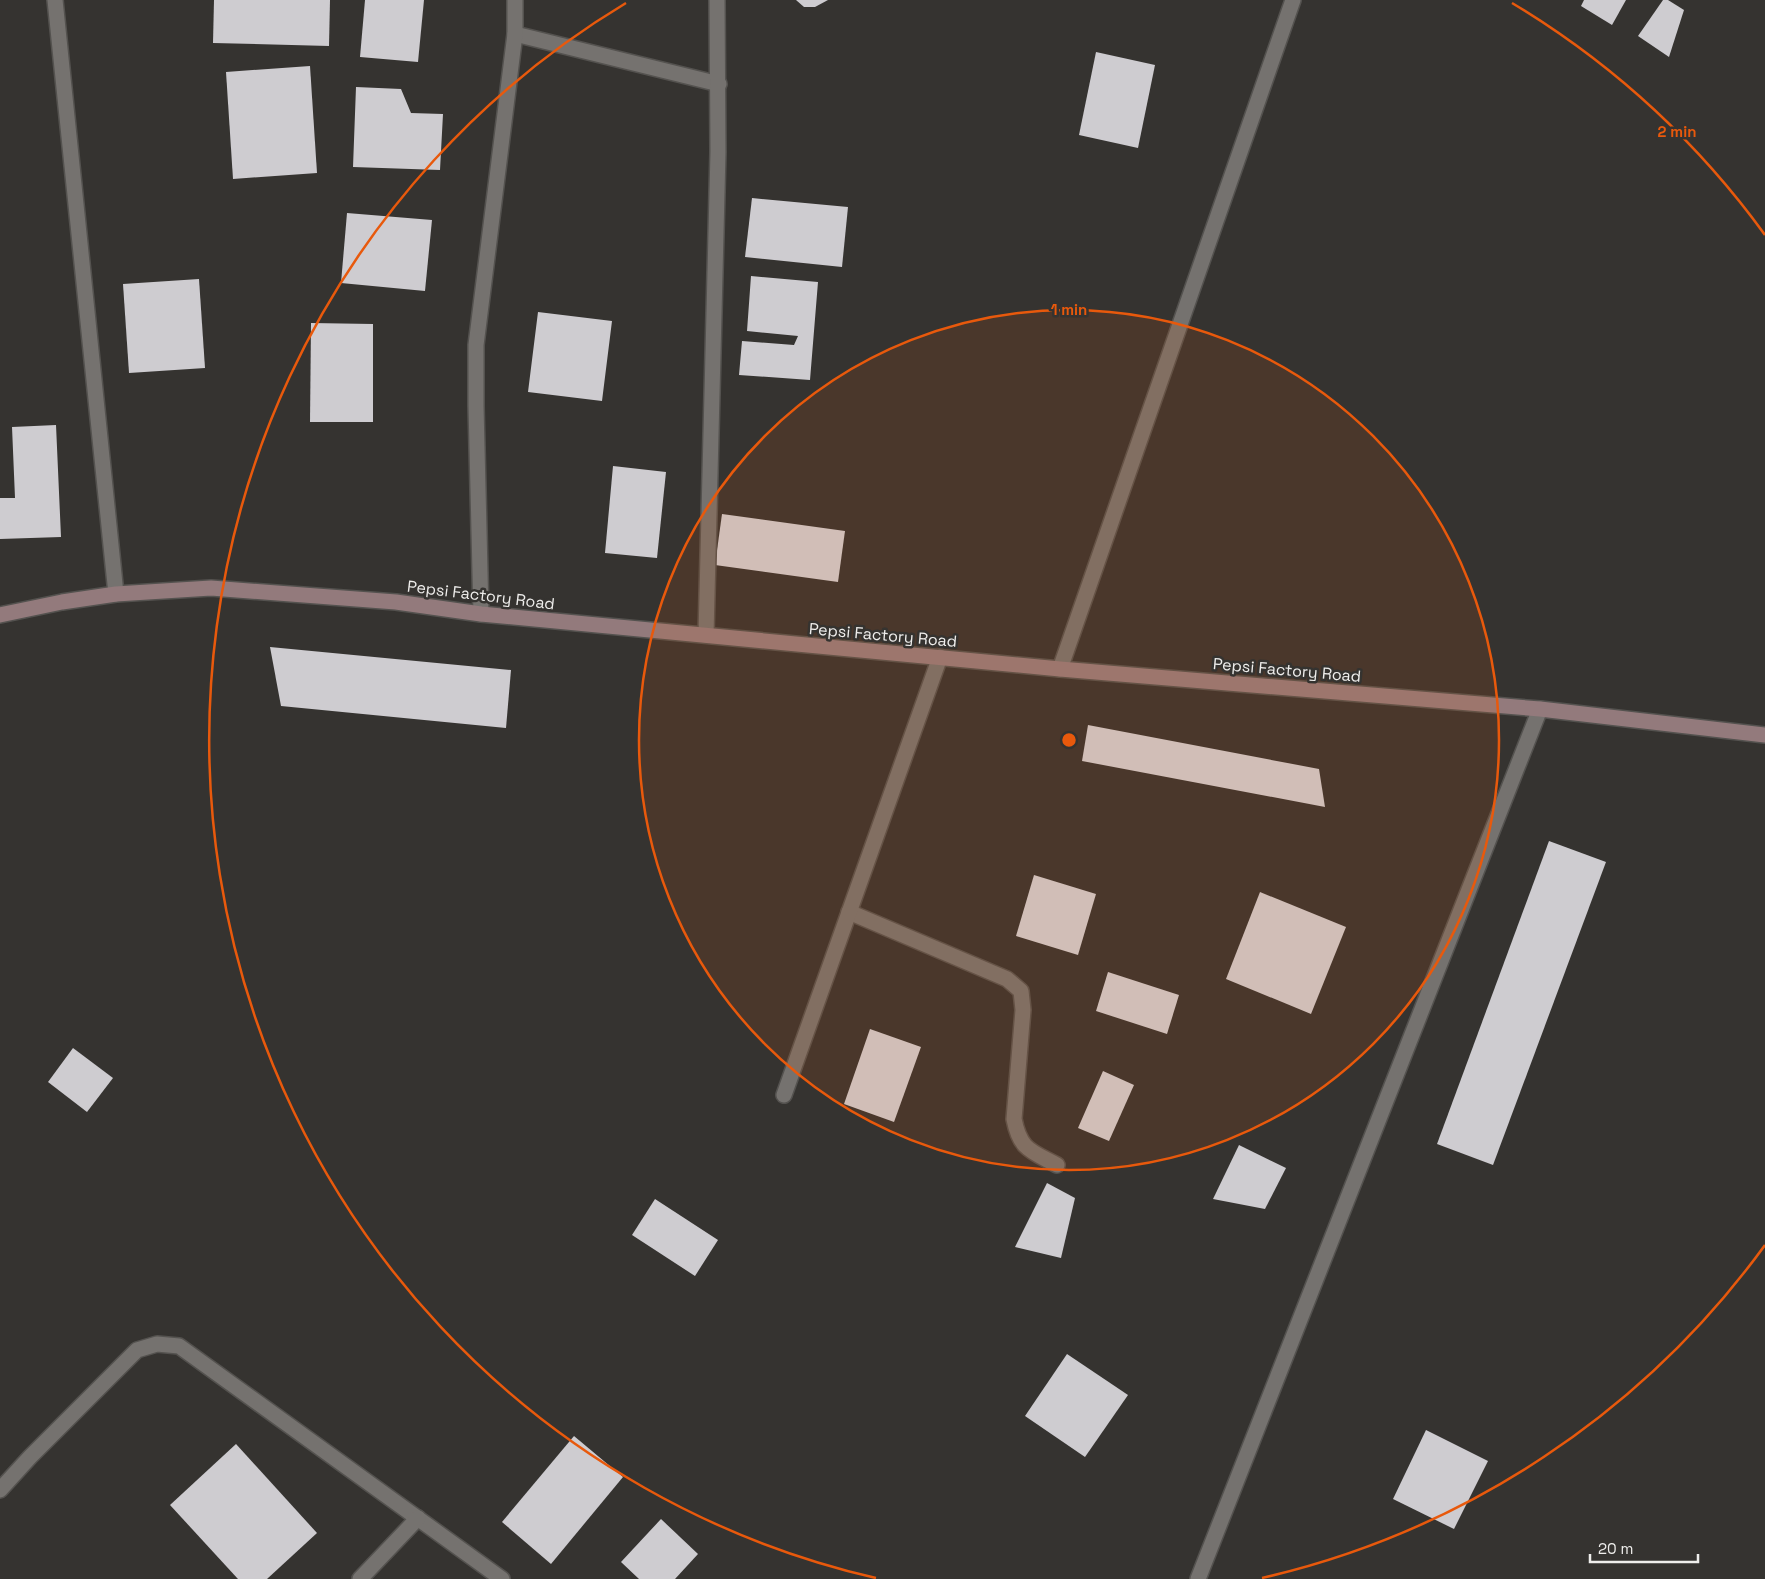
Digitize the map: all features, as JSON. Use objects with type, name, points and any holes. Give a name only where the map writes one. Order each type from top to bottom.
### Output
[{"type":"main road","name":"Pepsi Factory Road","points":[[0,616],[62,602],[116,594],[211,588],[396,602],[482,614],[1060,669],[1540,709],[1765,734]]},
{"type":"street","points":[[56,0],[116,594]]},
{"type":"street","points":[[482,614],[476,345],[516,34],[515,0]]},
{"type":"street","points":[[706,636],[719,84],[717,0]]},
{"type":"street","points":[[1060,669],[1293,0]]},
{"type":"street","points":[[516,34],[719,84]]},
{"type":"street","points":[[784,1095],[940,658]]},
{"type":"street","points":[[1198,1579],[1540,709]]},
{"type":"street","points":[[849,912],[1008,979],[1021,992],[1023,1010],[1014,1119],[1017,1133],[1025,1148],[1057,1165]]},
{"type":"street","points":[[0,1490],[30,1457],[137,1350],[157,1344],[179,1346],[502,1579]]},
{"type":"street","points":[[360,1579],[418,1518]]},
{"type":"building","points":[[214,0],[330,0],[329,46],[213,43]]},
{"type":"building","points":[[365,0],[424,0],[418,62],[360,57]]},
{"type":"building","points":[[796,0],[828,0],[815,7],[804,7]]},
{"type":"building","points":[[1584,0],[1626,0],[1612,25],[1581,6]]},
{"type":"building","points":[[1663,0],[1668,0],[1684,10],[1669,57],[1638,36]]},
{"type":"building","points":[[1096,52],[1155,65],[1138,148],[1079,135]]},
{"type":"building","points":[[310,66],[317,173],[233,179],[226,72]]},
{"type":"building","points":[[356,87],[401,89],[411,113],[443,114],[440,170],[353,167]]},
{"type":"building","points":[[752,198],[848,207],[842,267],[745,257]]},
{"type":"building","points":[[347,213],[432,220],[425,291],[341,283]]},
{"type":"building","points":[[751,276],[818,282],[810,380],[739,375],[742,341],[794,345],[798,336],[747,331]]},
{"type":"building","points":[[199,279],[205,368],[129,373],[123,284]]},
{"type":"building","points":[[538,312],[612,321],[602,401],[528,392]]},
{"type":"building","points":[[311,323],[373,324],[373,422],[310,422]]},
{"type":"building","points":[[56,425],[61,537],[0,539],[0,498],[15,498],[12,427]]},
{"type":"building","points":[[613,466],[666,472],[657,558],[605,553]]},
{"type":"building","points":[[722,514],[845,531],[838,582],[715,565]]},
{"type":"building","points":[[270,647],[511,670],[506,728],[281,706]]},
{"type":"building","points":[[1088,725],[1319,769],[1325,807],[1082,761]]},
{"type":"building","points":[[1549,841],[1606,862],[1493,1165],[1437,1144]]},
{"type":"building","points":[[1034,875],[1096,894],[1078,955],[1016,936]]},
{"type":"building","points":[[1260,892],[1346,927],[1311,1014],[1226,979]]},
{"type":"building","points":[[1108,972],[1179,995],[1167,1034],[1096,1011]]},
{"type":"building","points":[[870,1029],[921,1047],[894,1122],[844,1104]]},
{"type":"building","points":[[73,1048],[113,1078],[87,1112],[48,1082]]},
{"type":"building","points":[[1103,1071],[1134,1085],[1109,1141],[1078,1128]]},
{"type":"building","points":[[1239,1145],[1286,1168],[1265,1209],[1213,1199]]},
{"type":"building","points":[[1047,1183],[1075,1198],[1061,1258],[1015,1247]]},
{"type":"building","points":[[655,1199],[718,1240],[695,1276],[632,1235]]},
{"type":"building","points":[[1067,1354],[1128,1395],[1085,1457],[1025,1416]]},
{"type":"building","points":[[1426,1430],[1488,1461],[1454,1529],[1393,1499]]},
{"type":"building","points":[[574,1436],[623,1477],[551,1564],[502,1522]]},
{"type":"building","points":[[236,1444],[317,1533],[267,1579],[238,1579],[170,1505]]},
{"type":"building","points":[[661,1519],[698,1554],[675,1579],[639,1579],[621,1562]]}]
